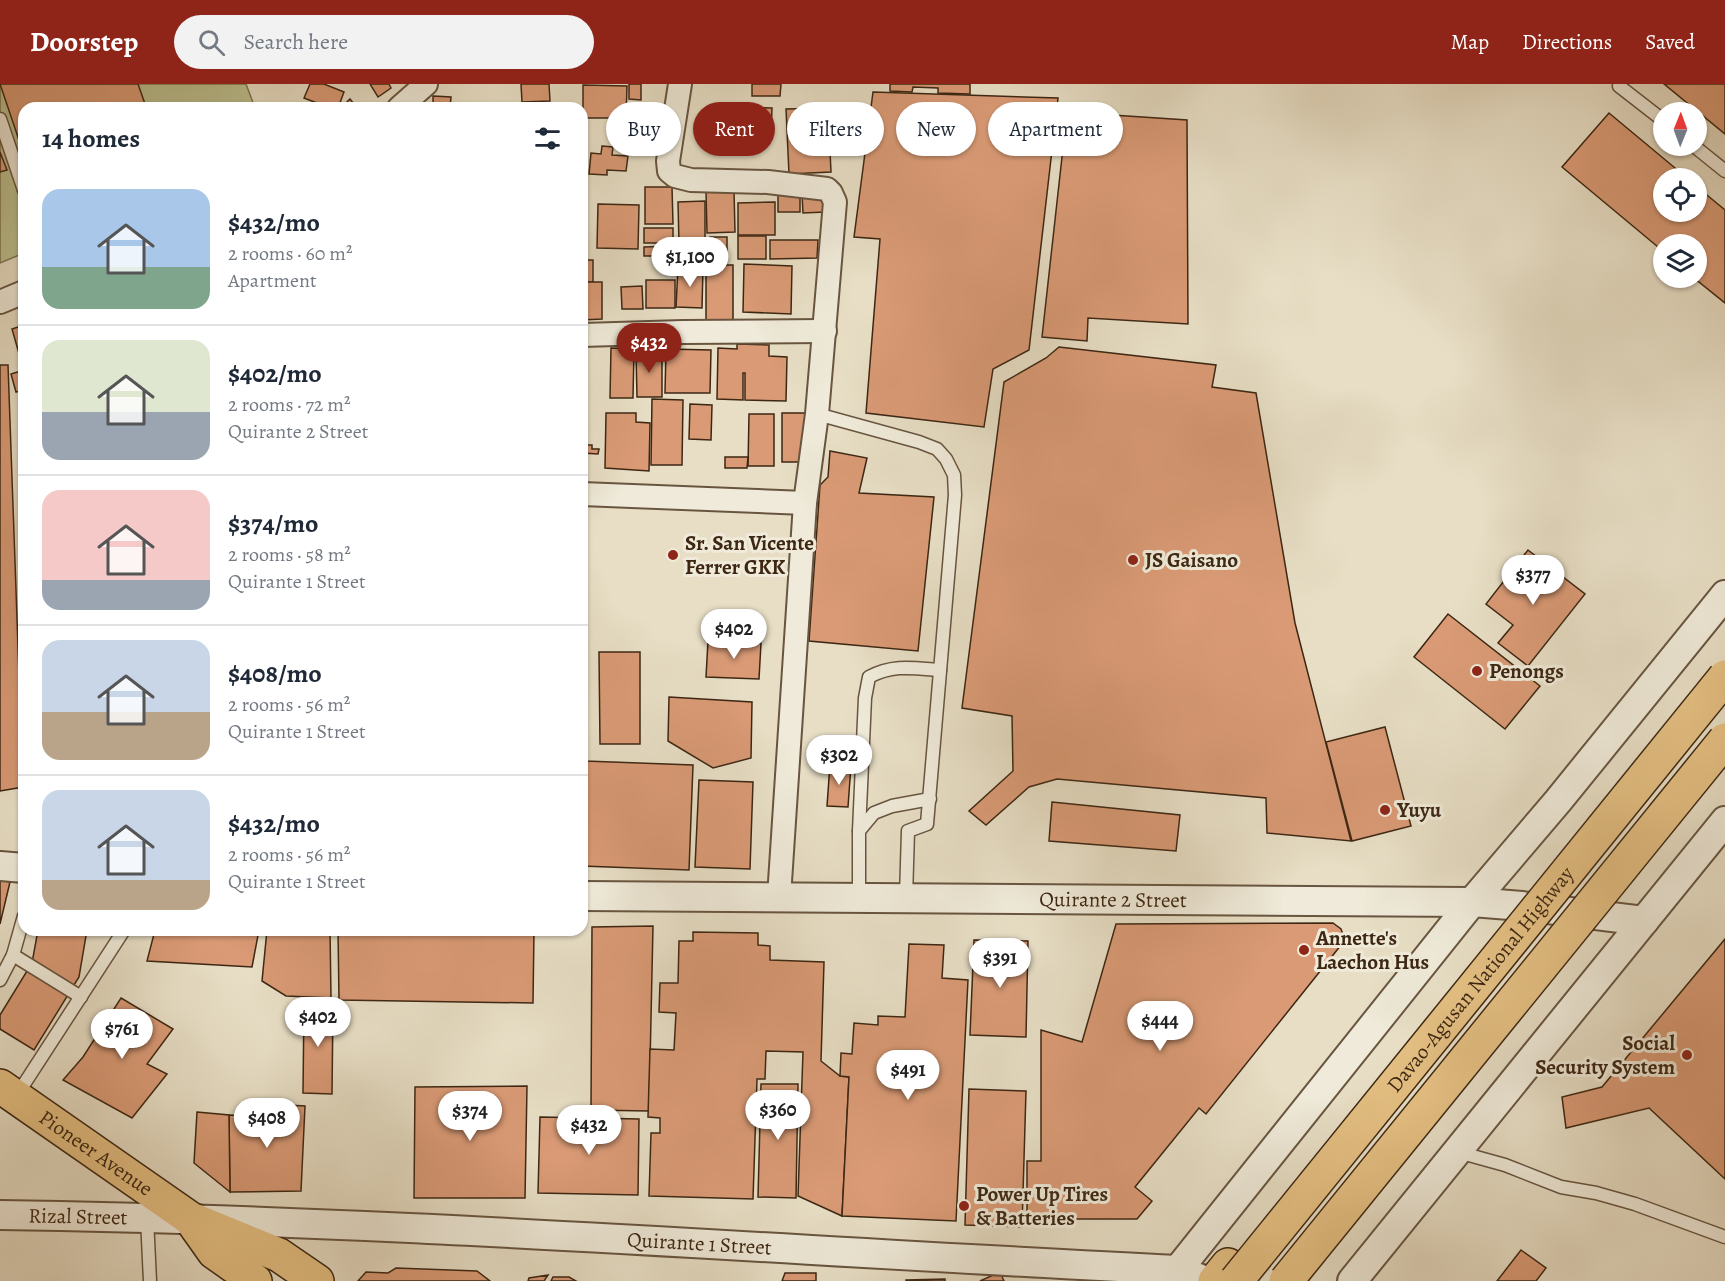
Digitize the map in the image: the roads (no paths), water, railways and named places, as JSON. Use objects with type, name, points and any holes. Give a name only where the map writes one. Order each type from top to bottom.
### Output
[{"type":"highway","name":"Davao-Agusan National Highway","points":[[1221,1277],[1725,677]]},
{"type":"highway","name":"Davao-Agusan National Highway","points":[[1286,1281],[1725,740]]},
{"type":"highway","name":"Pioneer Avenue","points":[[8,1091],[191,1219],[279,1255],[317,1281]]},
{"type":"highway","name":"Pioneer Avenue","points":[[191,1219],[214,1252],[255,1281]]},
{"type":"street","points":[[406,102],[426,84]]},
{"type":"street","points":[[680,84],[668,161],[669,171],[675,176],[691,180],[768,182],[827,189],[835,202],[818,414],[805,503],[779,897]]},
{"type":"street","points":[[0,302],[18,294]]},
{"type":"street","points":[[588,335],[825,331]]},
{"type":"street","points":[[588,494],[805,503]]},
{"type":"street","points":[[1174,1276],[1472,902],[1558,801],[1725,595]]},
{"type":"street","points":[[1352,1281],[1725,821]]},
{"type":"street","points":[[0,866],[18,868]]},
{"type":"street","name":"Quirante 2 Street","points":[[588,896],[1472,902],[1644,921]]},
{"type":"street","name":"Rizal Street","points":[[0,1215],[191,1219]]},
{"type":"street","name":"Quirante 1 Street","points":[[191,1219],[319,1224],[1221,1277]]},
{"type":"lane","points":[[1619,86],[1653,112]]},
{"type":"lane","points":[[0,119],[18,172]]},
{"type":"lane","points":[[1706,156],[1725,171]]},
{"type":"lane","points":[[818,414],[937,449],[946,459],[954,475],[955,495],[930,799],[927,824],[908,831],[906,897]]},
{"type":"lane","points":[[859,897],[859,831],[865,698],[869,677],[882,670],[901,668],[940,670]]},
{"type":"lane","points":[[859,831],[874,813],[892,806],[930,799]]},
{"type":"lane","points":[[0,980],[13,955],[18,936]]},
{"type":"lane","points":[[8,1091],[81,997],[120,936]]},
{"type":"lane","points":[[13,955],[81,997]]},
{"type":"lane","points":[[1457,1152],[1504,1165],[1561,1187],[1596,1193],[1635,1204],[1725,1237]]},
{"type":"lane","points":[[147,1218],[150,1281]]},
{"type":"place","name":"Sr. San Vicente Ferrer GKK","points":[[673,555]]},
{"type":"place","name":"JS Gaisano","points":[[1133,560]]},
{"type":"place","name":"Penongs","points":[[1477,671]]},
{"type":"place","name":"Yuyu","points":[[1385,810]]},
{"type":"place","name":"Annette's Laechon Hus","points":[[1304,950]]},
{"type":"place","name":"Social Security System","points":[[1687,1055]]},
{"type":"place","name":"Power Up Tires & Batteries","points":[[964,1206]]}]
